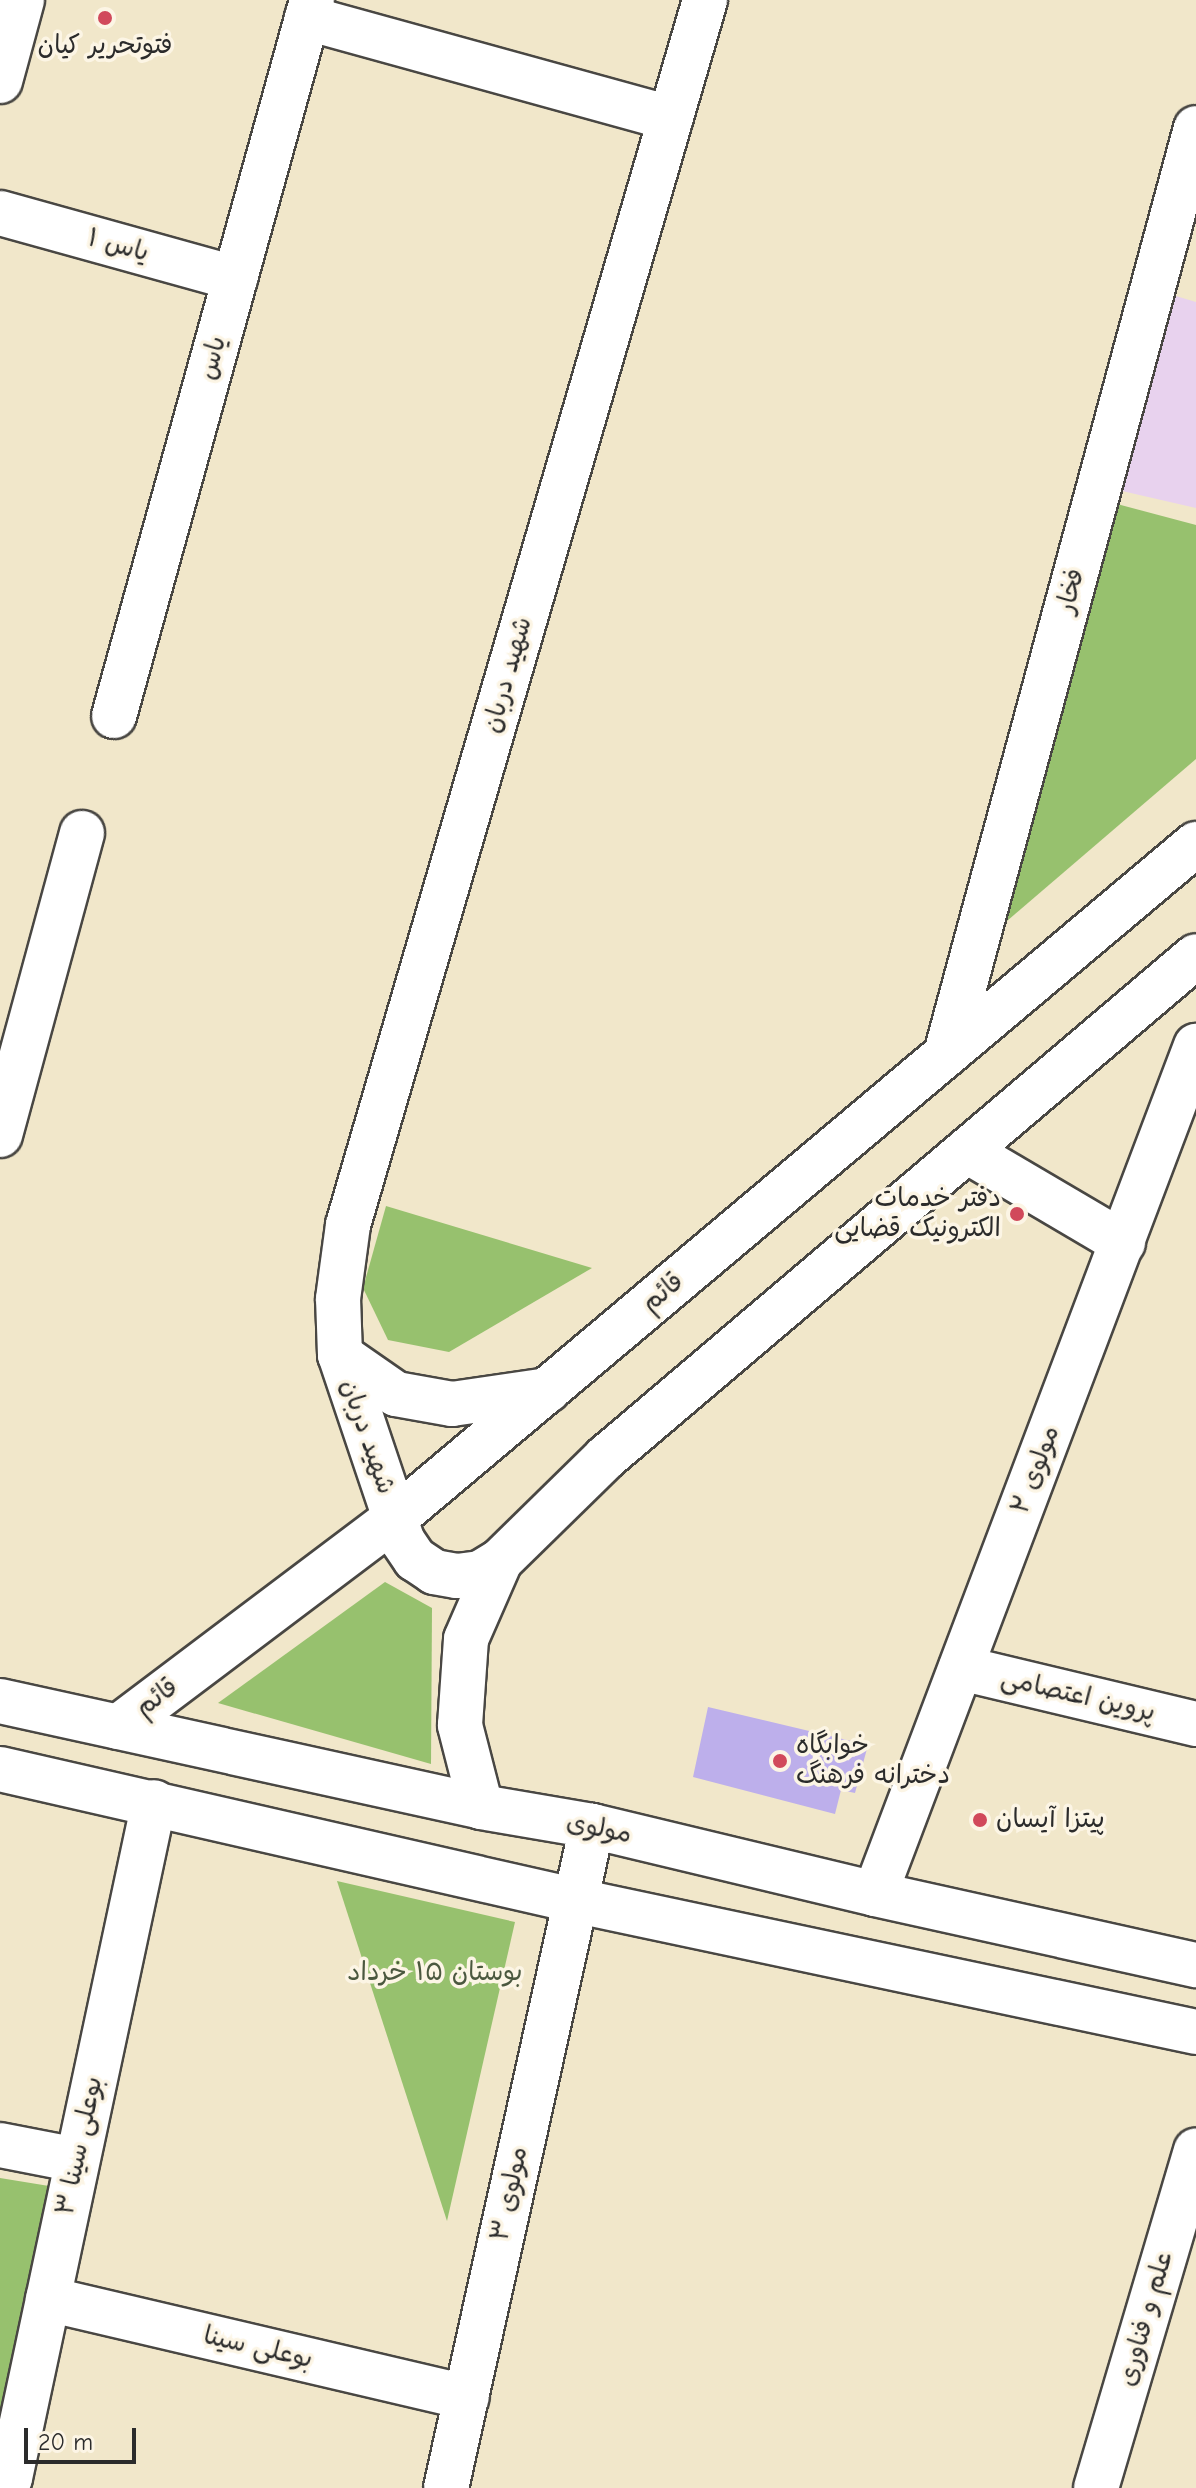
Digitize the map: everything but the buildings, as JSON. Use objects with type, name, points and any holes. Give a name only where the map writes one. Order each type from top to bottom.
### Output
[{"type":"street","points":[[0,81],[22,0]]},
{"type":"street","name":"شهید دربان","points":[[500,1561],[469,1575],[434,1572],[408,1550],[340,1355],[338,1299],[348,1225],[705,0]]},
{"type":"street","points":[[309,9],[670,118]]},
{"type":"street","name":"یاس","points":[[114,716],[309,9]]},
{"type":"street","name":"فخار","points":[[946,1054],[1196,128]]},
{"type":"street","name":"یاس ۱","points":[[0,213],[235,278]]},
{"type":"street","points":[[0,1135],[82,833]]},
{"type":"street","name":"قائم","points":[[118,1727],[395,1518],[1196,844]]},
{"type":"street","points":[[481,1807],[460,1725],[466,1639],[500,1561],[605,1458],[1196,956]]},
{"type":"street","name":"مولوی ۲","points":[[875,1894],[1196,1046]]},
{"type":"street","points":[[967,1151],[1123,1243]]},
{"type":"street","name":"شهید دربان","points":[[340,1355],[396,1394],[452,1404],[548,1390]]},
{"type":"street","name":"پروین اعتصامی","points":[[961,1668],[1196,1724]]},
{"type":"street","name":"مولوی","points":[[0,1701],[481,1807],[592,1826],[875,1894],[1196,1965]]},
{"type":"street","points":[[0,1769],[573,1900],[1196,2032]]},
{"type":"street","name":"بوعلی سینا ۳","points":[[0,2488],[10,2478],[154,1802]]},
{"type":"street","name":"مولوی ۳","points":[[446,2488],[573,1900],[592,1826]]},
{"type":"street","points":[[0,2145],[77,2160]]},
{"type":"street","name":"علم و فناوری","points":[[1096,2488],[1196,2150]]},
{"type":"street","name":"بوعلی سینا","points":[[48,2299],[467,2397]]},
{"type":"shaded area","points":[[1159,291],[1196,302],[1196,508],[1109,488]]},
{"type":"green space","points":[[1102,500],[1196,525],[1196,759],[993,933]]},
{"type":"green space","points":[[386,1206],[592,1268],[449,1352],[388,1340],[363,1288]]},
{"type":"green space","points":[[385,1582],[432,1608],[431,1764],[218,1703]]},
{"type":"green space","name":"بوستان ۱۵ خرداد","points":[[337,1881],[515,1922],[447,2221]]},
{"type":"green space","points":[[0,2178],[49,2186],[0,2451]]},
{"type":"place","name":"فتوتحریر کیان","points":[[105,18]]},
{"type":"place","name":"دفتر خدمات الکترونیک قضایی","points":[[1017,1214]]},
{"type":"place","name":"خوابگاه دخترانه فرهنگ","points":[[780,1761]]},
{"type":"place","name":"پیتزا آیسان","points":[[980,1820]]}]
